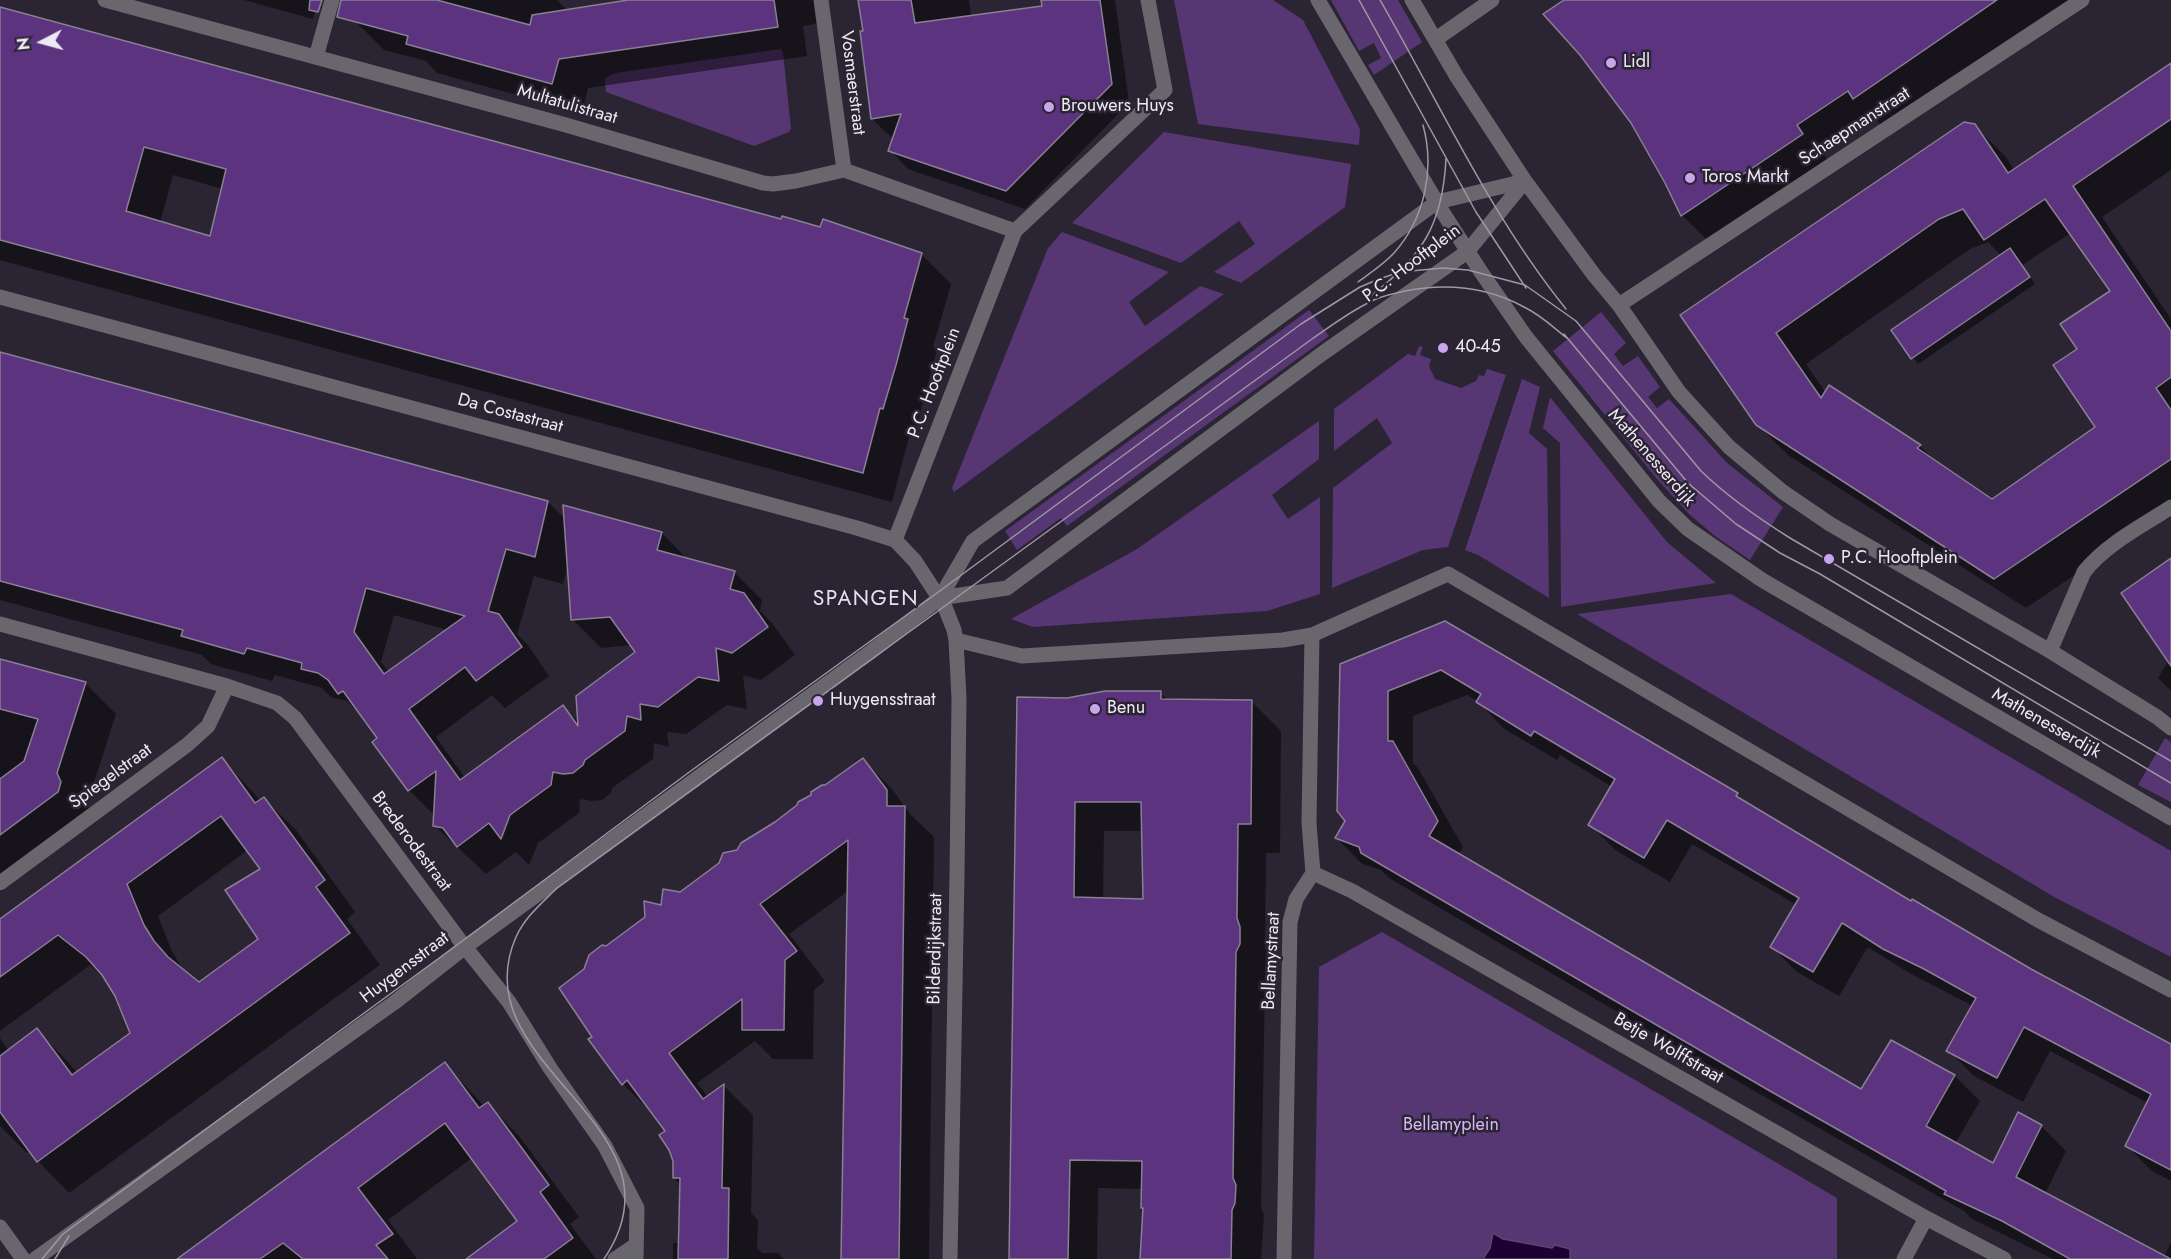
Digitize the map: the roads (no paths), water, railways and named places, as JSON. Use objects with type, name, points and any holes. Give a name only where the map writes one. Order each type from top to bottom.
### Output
[{"type":"street","name":"Multatulistraat","points":[[105,0],[566,124],[763,183],[796,181],[844,170]]},
{"type":"street","points":[[316,57],[332,0]]},
{"type":"street","name":"Vosmaerstraat","points":[[821,0],[844,170]]},
{"type":"street","name":"P.C. Hooftplein","points":[[895,540],[1015,231],[1166,90],[1148,0]]},
{"type":"street","name":"Mathenesserdijk","points":[[1318,0],[1467,252],[1526,337],[1659,501],[1688,529],[1762,580],[2171,819]]},
{"type":"street","points":[[1412,0],[1457,76],[1525,181],[1619,305],[1679,392],[1748,464],[1783,492],[1830,524],[2050,651],[2171,728]]},
{"type":"street","points":[[1436,39],[1492,0]]},
{"type":"street","name":"Schaepmanstraat","points":[[1619,305],[2082,0]]},
{"type":"street","points":[[844,170],[1015,231]]},
{"type":"street","name":"P.C. Hooftplein","points":[[940,598],[973,541],[1437,202],[1525,181]]},
{"type":"street","name":"P.C. Hooftplein","points":[[940,598],[1007,588],[1323,353],[1467,252],[1525,181]]},
{"type":"street","name":"Da Costastraat","points":[[0,297],[895,540]]},
{"type":"street","points":[[2050,651],[2084,572],[2089,566],[2107,550],[2171,507]]},
{"type":"street","points":[[895,540],[915,561],[940,598],[956,640],[1023,656],[1283,640],[1312,636],[1448,574],[2038,920],[2171,990]]},
{"type":"street","name":"Huygensstraat","points":[[35,1259],[395,1002],[465,947],[863,658],[940,598]]},
{"type":"street","name":"Brederodestraat","points":[[0,624],[227,686],[277,704],[295,718],[465,947],[509,1002],[550,1068],[605,1146],[637,1208],[636,1252]]},
{"type":"street","points":[[1312,636],[1308,823],[1313,873]]},
{"type":"street","name":"Bilderdijkstraat","points":[[950,1259],[957,852],[956,640]]},
{"type":"street","name":"Spiegelstraat","points":[[0,883],[187,746],[208,726],[227,686]]},
{"type":"street","name":"Betje Wolffstraat","points":[[1313,873],[1352,891],[1926,1218],[2004,1259]]},
{"type":"street","name":"Bellamystraat","points":[[1284,1259],[1290,922],[1296,899],[1313,873]]},
{"type":"street","points":[[1904,1259],[1926,1218]]},
{"type":"street","points":[[0,1227],[23,1259]]},
{"type":"street","points":[[615,1259],[636,1252]]},
{"type":"tram line","points":[[1359,0],[1476,212],[1526,288]]},
{"type":"tram line","points":[[1380,0],[1513,236],[1566,309]]},
{"type":"tram line","points":[[1358,282],[1394,253],[1405,239],[1420,209],[1425,192],[1428,159],[1423,125]]},
{"type":"tram line","points":[[1368,298],[1402,269],[1426,238],[1440,203],[1446,158]]},
{"type":"tram line","points":[[42,1259],[63,1234],[1301,324],[1360,287],[1400,272],[1443,268],[1468,270],[1525,285],[1576,321],[1701,471],[1744,507],[1790,538],[2171,761]]},
{"type":"tram line","points":[[604,1259],[624,1212],[621,1170],[601,1133],[543,1061],[518,1023],[507,983],[516,937],[534,911],[557,888],[1312,339],[1362,306],[1378,298],[1405,291],[1436,287],[1466,288],[1510,300],[1542,318],[1568,339]]},
{"type":"tram line","points":[[1564,334],[1688,483],[1736,524],[1780,553],[1820,574],[2171,783]]},
{"type":"tram line","points":[[55,1259],[69,1236]]},
{"type":"place","name":"Lidl","points":[[1611,63]]},
{"type":"place","name":"Brouwers Huys","points":[[1049,107]]},
{"type":"place","name":"Toros Markt","points":[[1690,178]]},
{"type":"place","name":"40-45","points":[[1443,348]]},
{"type":"place","name":"P.C. Hooftplein","points":[[1829,559]]},
{"type":"place","name":"Huygensstraat","points":[[818,701]]},
{"type":"place","name":"Benu","points":[[1095,709]]},
{"type":"district","name":"SPANGEN","points":[[866,600]]},
{"type":"park label","name":"Bellamyplein","points":[[1451,1126]]}]
